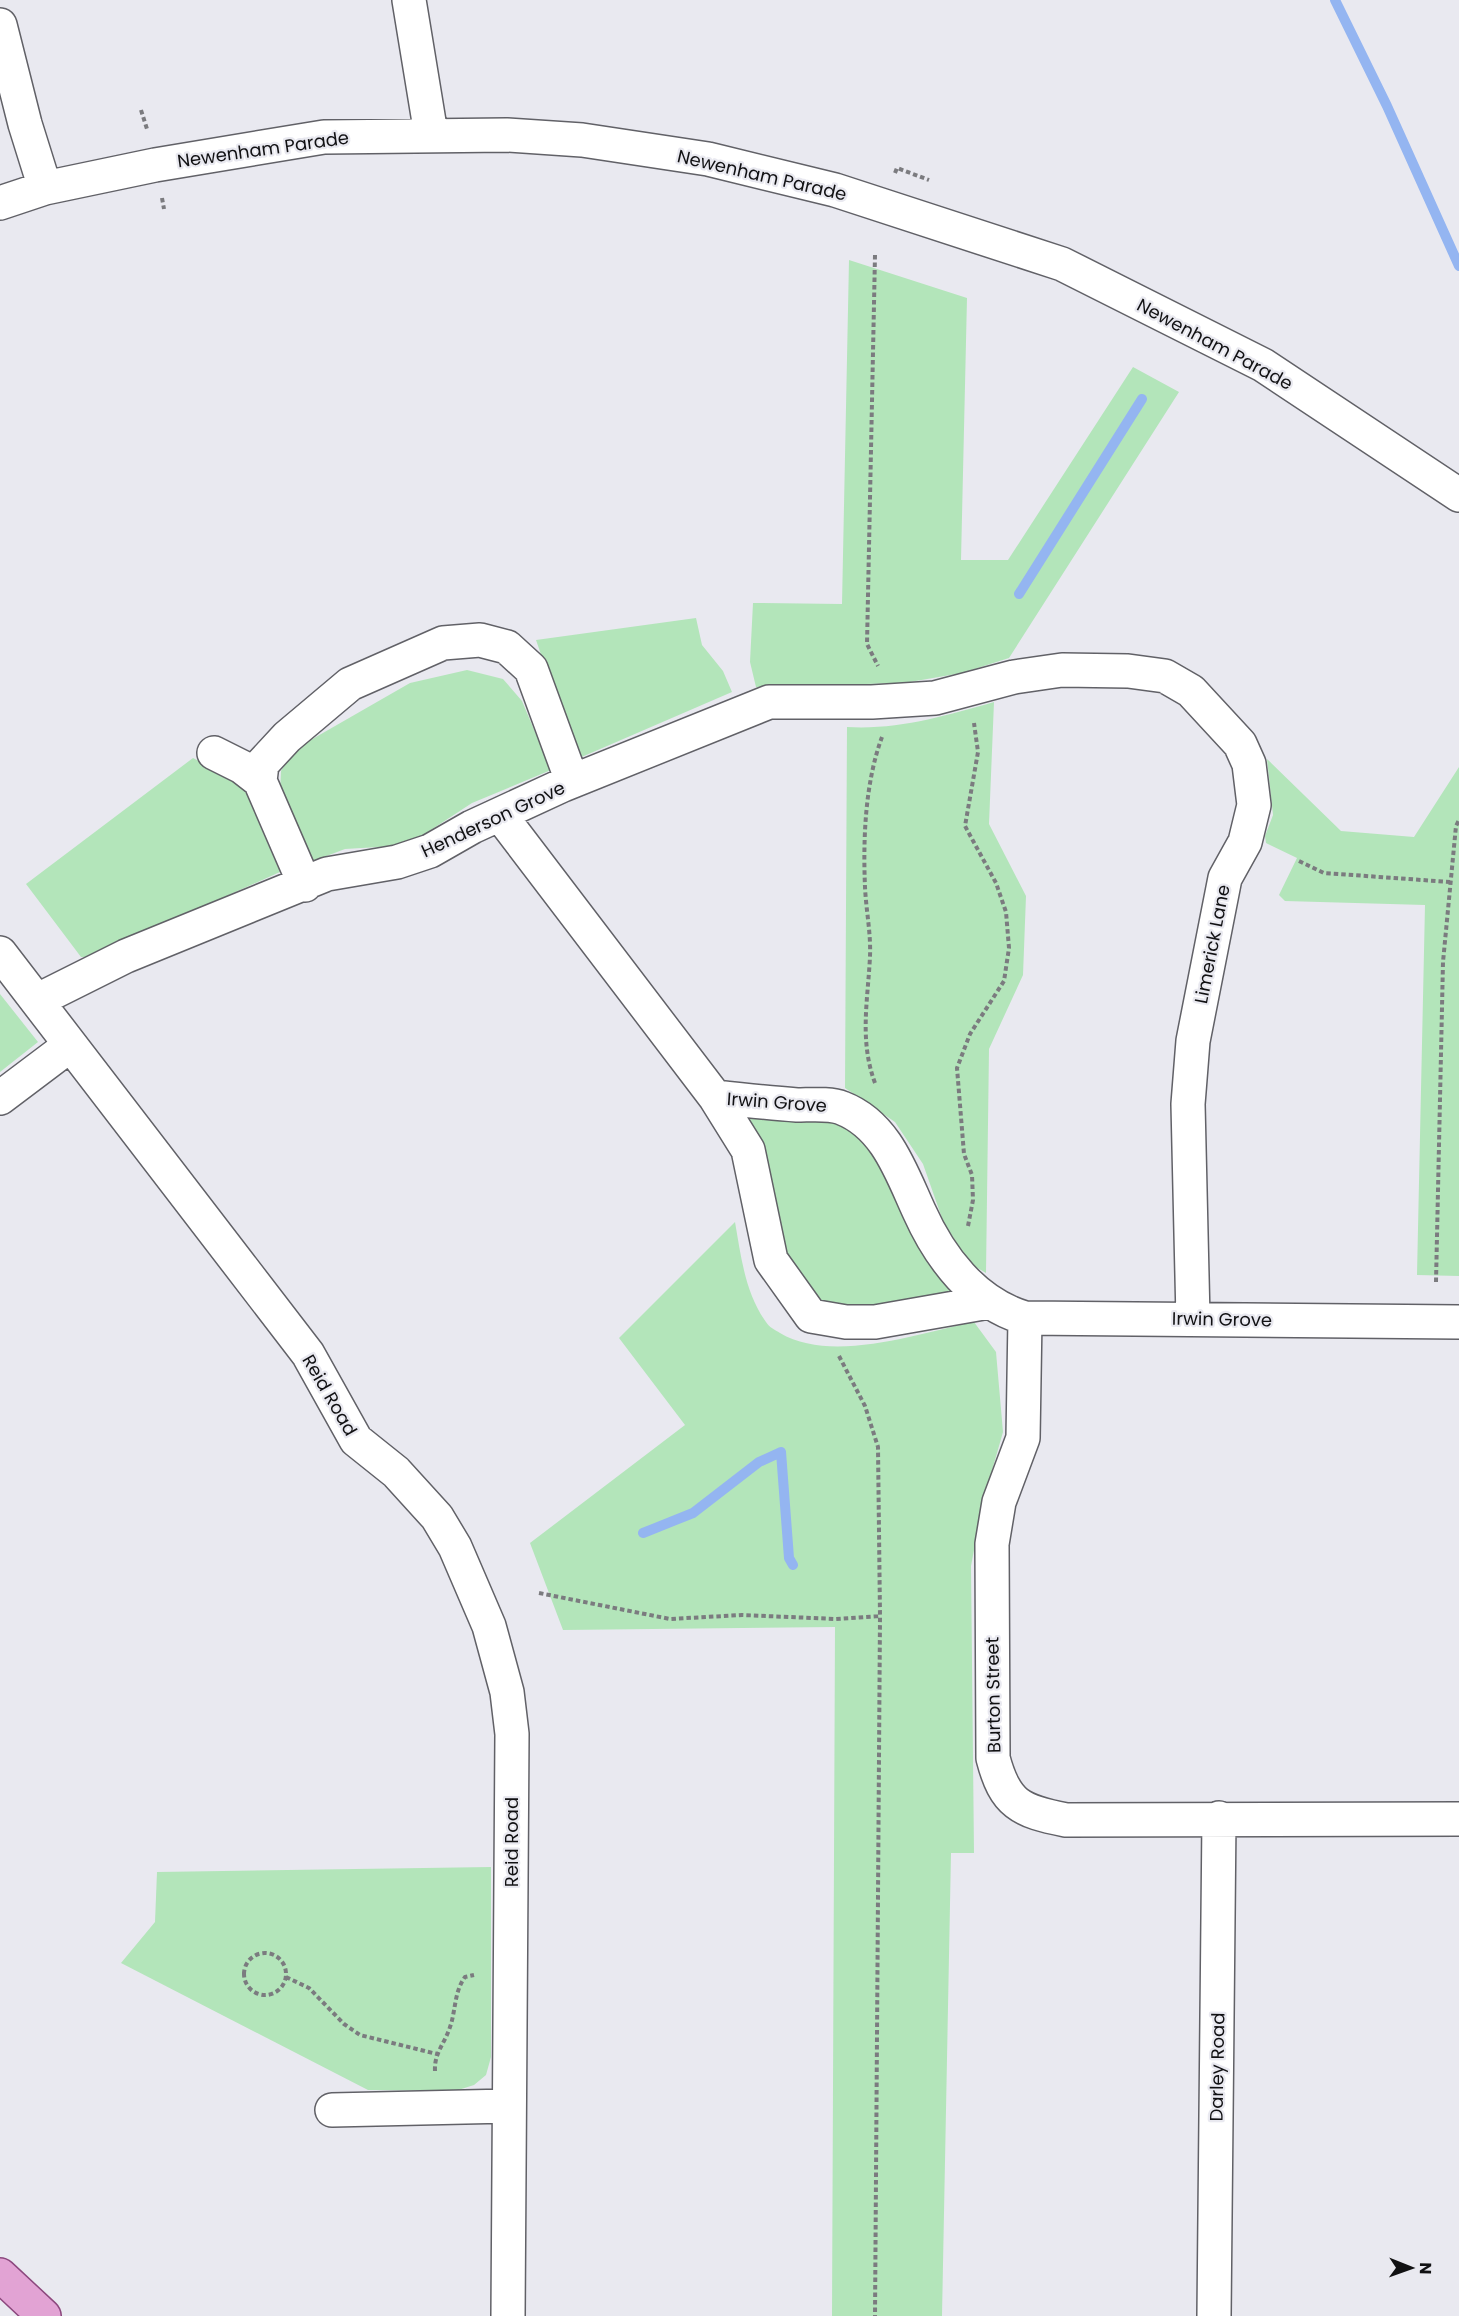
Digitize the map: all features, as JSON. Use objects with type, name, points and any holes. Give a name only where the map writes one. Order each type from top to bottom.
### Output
[{"type":"main road","points":[[0,2275],[44,2316]]},
{"type":"street","points":[[409,0],[431,134]]},
{"type":"street","points":[[0,25],[25,124],[45,188]]},
{"type":"street","name":"Newenham Parade","points":[[0,203],[45,188],[190,158],[324,136],[431,134],[582,140],[708,159],[835,190],[1062,264],[1263,365],[1459,495]]},
{"type":"street","points":[[260,781],[262,764],[287,736],[350,684],[443,643],[480,640],[507,647],[531,669],[572,781]]},
{"type":"street","name":"Limerick Lane","points":[[964,691],[1014,677],[1062,670],[1128,671],[1165,676],[1191,691],[1216,715],[1240,744],[1249,764],[1254,805],[1245,842],[1224,878],[1193,1041],[1188,1104],[1193,1319]]},
{"type":"street","name":"Henderson Grove","points":[[38,1000],[126,956],[327,874],[397,862],[430,851],[472,827],[501,816],[572,781],[769,702],[872,702],[935,698],[964,691]]},
{"type":"street","points":[[214,753],[242,767],[260,781],[304,885]]},
{"type":"street","name":"Irwin Grove","points":[[501,816],[715,1097],[748,1150],[771,1260],[812,1316],[875,1322],[989,1302]]},
{"type":"street","name":"Reid Road","points":[[0,953],[38,1000],[69,1046],[308,1354],[356,1440],[396,1472],[437,1517],[455,1547],[489,1626],[507,1692],[512,1734],[508,2316]]},
{"type":"street","points":[[0,1098],[69,1046]]},
{"type":"street","name":"Irwin Grove","points":[[715,1097],[841,1107],[868,1123],[889,1146],[937,1247],[964,1282],[989,1302],[1008,1313],[1025,1318],[1459,1322]]},
{"type":"street","name":"Burton Street","points":[[1025,1318],[1023,1438],[999,1502],[992,1544],[993,1758],[1000,1784],[1016,1802],[1034,1814],[1065,1820],[1459,1819]]},
{"type":"street","name":"Darley Road","points":[[1214,2316],[1219,1818]]},
{"type":"street","points":[[332,2110],[509,2106]]},
{"type":"path","points":[[946,1258],[967,1232],[973,1200],[972,1176],[964,1154],[959,1113],[957,1068],[969,1034],[1004,981],[1010,948],[1006,912],[996,884],[965,826],[978,752],[964,691]]},
{"type":"path","points":[[1436,1282],[1443,962],[1456,826],[1459,820]]},
{"type":"path","points":[[1299,861],[1324,873],[1450,882]]},
{"type":"path","points":[[828,1319],[840,1362],[865,1406],[878,1448],[880,1616],[875,2316]]},
{"type":"path","points":[[539,1593],[670,1618],[742,1615],[836,1619],[880,1616]]},
{"type":"path","points":[[286,1977],[276,1992],[263,1995],[250,1989],[246,1984],[245,1971],[250,1959],[262,1953],[269,1953],[281,1960],[286,1977],[309,1988],[344,2024],[360,2034],[437,2054]]},
{"type":"path","points":[[436,2108],[437,2054],[450,2028],[456,1997],[465,1977],[511,1973]]},
{"type":"green space","points":[[849,260],[967,298],[961,560],[1008,560],[1133,367],[1179,392],[1009,658],[962,673],[904,683],[756,687],[750,662],[753,603],[842,604]]},
{"type":"green space","points":[[696,618],[702,645],[723,671],[732,692],[577,759],[536,640]]},
{"type":"green space","points":[[467,670],[503,679],[522,701],[551,770],[472,803],[414,841],[396,846],[345,849],[308,863],[280,793],[281,771],[295,749],[410,683]]},
{"type":"green space","points":[[994,702],[989,824],[1026,896],[1023,975],[989,1049],[986,1273],[969,1263],[943,1221],[923,1164],[895,1122],[845,1088],[847,727],[903,724]]},
{"type":"green space","points":[[193,758],[237,780],[244,788],[280,872],[90,957],[81,957],[26,884]]},
{"type":"green space","points":[[1267,759],[1341,831],[1414,837],[1459,767],[1459,1276],[1417,1275],[1425,905],[1285,901],[1279,895],[1297,858],[1266,843],[1265,836],[1273,815]]},
{"type":"green space","points":[[0,994],[38,1042],[0,1072]]},
{"type":"green space","points":[[736,1113],[835,1118],[861,1133],[964,1297],[852,1314],[815,1304],[789,1264]]},
{"type":"green space","points":[[735,1222],[745,1274],[753,1299],[767,1324],[780,1333],[801,1342],[825,1346],[850,1346],[902,1338],[974,1322],[996,1352],[1003,1432],[983,1502],[971,1566],[974,1853],[951,1853],[942,2316],[832,2316],[835,1627],[563,1630],[530,1543],[685,1425],[619,1338]]},
{"type":"green space","points":[[491,1867],[491,2057],[486,2075],[474,2085],[455,2091],[368,2090],[121,1963],[155,1922],[157,1872]]},
{"type":"waterway","points":[[1335,0],[1387,106],[1459,266]]},
{"type":"waterway","points":[[1019,594],[1142,399]]},
{"type":"waterway","points":[[643,1533],[693,1513],[759,1462],[781,1452],[789,1558],[793,1565]]}]
